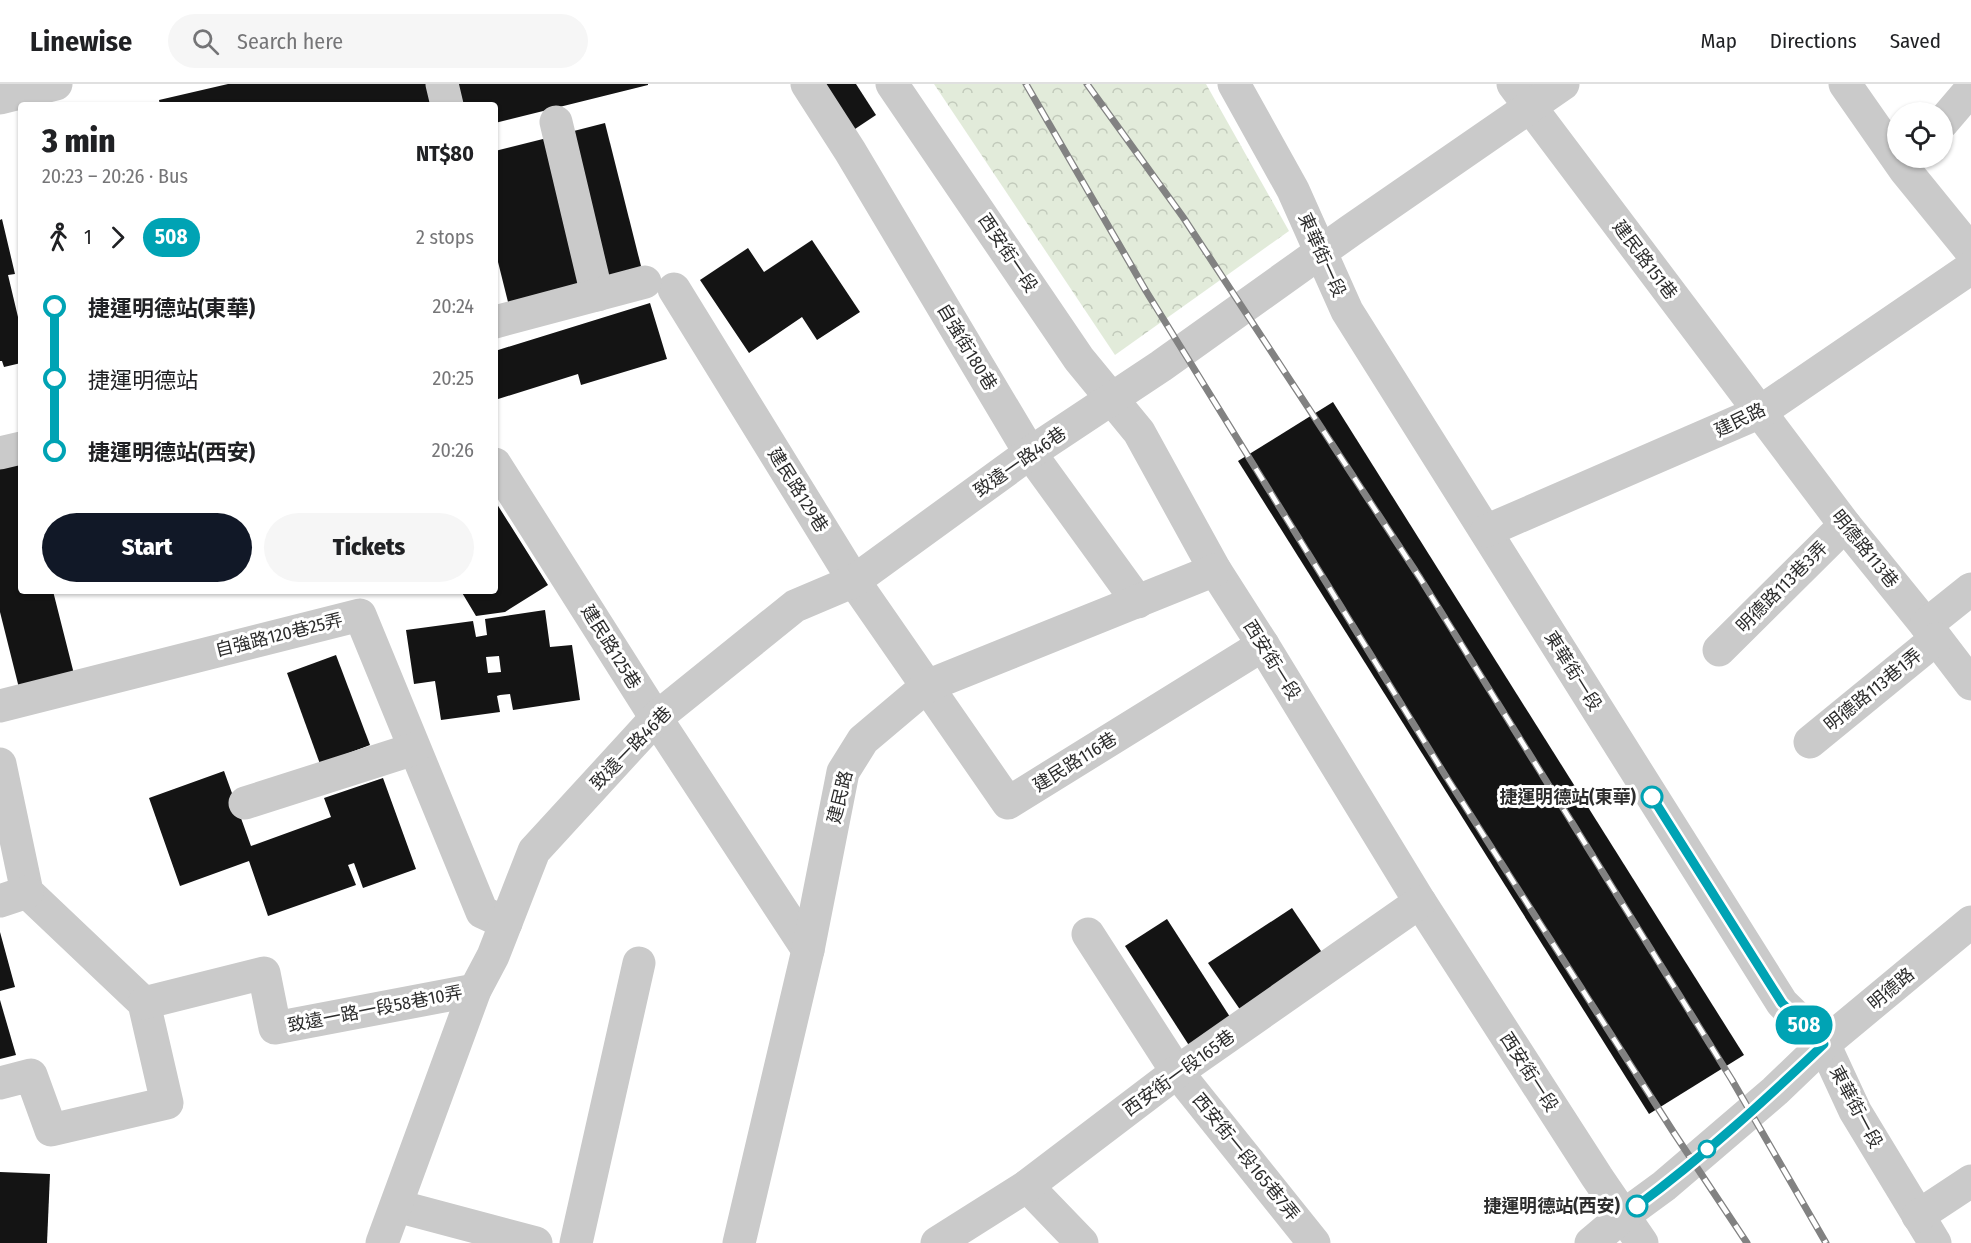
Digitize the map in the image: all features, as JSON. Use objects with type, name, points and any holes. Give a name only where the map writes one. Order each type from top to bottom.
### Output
[{"type":"street","points":[[0,98],[56,84]]},
{"type":"street","points":[[442,84],[446,102]]},
{"type":"street","name":"自強街180巷","points":[[807,84],[850,151],[1030,453],[1138,602]]},
{"type":"street","name":"西安街一段","points":[[892,84],[1079,359],[1139,432],[1215,570],[1420,902],[1642,1243]]},
{"type":"street","name":"致遠一路46巷","points":[[382,1243],[475,990],[493,956],[534,851],[656,718],[795,606],[854,581],[1030,453],[1179,353],[1321,252],[1521,96],[1563,84]]},
{"type":"street","points":[[1845,84],[1887,136]]},
{"type":"street","name":"東華街一段","points":[[1243,87],[1293,190],[1347,311],[1782,1003],[1824,1044],[1855,1111],[1926,1230]]},
{"type":"street","name":"建民路151巷","points":[[1521,96],[1760,412]]},
{"type":"street","points":[[498,318],[597,295],[556,122]]},
{"type":"street","points":[[1913,168],[1971,251]]},
{"type":"street","name":"建民路","points":[[1486,531],[1760,412],[1971,268]]},
{"type":"street","name":"建民路129巷","points":[[597,295],[660,286],[854,581],[927,686]]},
{"type":"street","name":"明德路113巷","points":[[1760,412],[1845,525],[1971,684]]},
{"type":"street","points":[[0,453],[18,449]]},
{"type":"street","name":"建民路125巷","points":[[498,469],[656,718],[808,950]]},
{"type":"street","name":"明德路113巷3弄","points":[[1719,650],[1845,525]]},
{"type":"street","name":"建民路","points":[[739,1243],[808,950],[843,772],[863,740],[927,686],[1215,570]]},
{"type":"street","name":"明德路113巷1弄","points":[[1810,742],[1931,632],[1971,590]]},
{"type":"street","name":"自強路120巷25弄","points":[[0,706],[356,603],[482,912],[506,923]]},
{"type":"street","name":"建民路116巷","points":[[927,686],[1008,803],[1263,645]]},
{"type":"street","points":[[245,803],[414,749]]},
{"type":"street","points":[[0,764],[13,897],[144,1003],[167,1103],[51,1130],[31,1075],[0,1083]]},
{"type":"street","name":"西安街一段165巷","points":[[937,1243],[1028,1186],[1178,1072],[1420,902]]},
{"type":"street","name":"明德路","points":[[1591,1243],[1673,1178],[1775,1090],[1824,1044],[1971,922]]},
{"type":"street","name":"西安街一段165巷7弄","points":[[1088,934],[1178,1072],[1314,1243]]},
{"type":"street","points":[[576,1243],[639,963]]},
{"type":"street","name":"致遠一路一段58巷10弄","points":[[144,1003],[264,973],[275,1028],[475,990]]},
{"type":"street","points":[[1926,1230],[1971,1181]]},
{"type":"street","points":[[1028,1186],[1082,1243]]},
{"type":"street","points":[[397,1206],[536,1243]]},
{"type":"green space","points":[[934,84],[1206,84],[1289,231],[1115,355]]},
{"type":"building","points":[[228,84],[433,84],[437,102],[159,102],[159,100]]},
{"type":"building","points":[[453,84],[648,84],[498,122],[498,102],[458,102]]},
{"type":"building","points":[[821,84],[856,84],[876,115],[852,131]]},
{"type":"building","points":[[605,123],[643,274],[604,284],[566,133]]},
{"type":"building","points":[[547,138],[585,292],[510,310],[498,262],[498,150]]},
{"type":"building","points":[[2,219],[15,274],[8,275],[18,317],[18,364],[4,367],[0,361],[0,220]]},
{"type":"building","points":[[812,240],[860,312],[817,340],[802,317],[749,353],[700,280],[748,248],[764,272]]},
{"type":"building","points":[[650,303],[667,359],[581,385],[578,374],[498,399],[498,350]]},
{"type":"building","points":[[1333,402],[1744,1055],[1649,1114],[1238,461]]},
{"type":"building","points":[[18,465],[18,594],[54,594],[74,674],[19,688],[0,612],[0,469]]},
{"type":"building","points":[[498,506],[548,585],[505,612],[476,616],[463,594],[498,594]]},
{"type":"building","points":[[545,610],[550,647],[572,645],[580,700],[513,710],[510,694],[500,695],[497,696],[500,712],[441,720],[435,681],[414,684],[406,630],[473,621],[476,637],[487,635],[485,619]],"holes":[[[499,656],[501,672],[488,673],[486,657]]]},
{"type":"building","points":[[336,655],[370,745],[320,764],[287,673]]},
{"type":"building","points":[[224,771],[251,846],[331,817],[324,798],[383,778],[416,869],[363,888],[354,863],[348,865],[356,885],[268,916],[249,861],[180,886],[149,798]]},
{"type":"building","points":[[1292,908],[1325,957],[1241,1011],[1208,963]]},
{"type":"building","points":[[1167,919],[1232,1020],[1190,1047],[1125,946]]},
{"type":"building","points":[[0,932],[15,987],[0,991]]},
{"type":"building","points":[[0,1000],[16,1055],[0,1059]]},
{"type":"building","points":[[0,1172],[50,1174],[47,1243],[0,1243]]},
{"type":"railway","points":[[1026,84],[1146,291],[1445,775],[1747,1243]]},
{"type":"railway","points":[[1087,84],[1183,217],[1420,578],[1732,1080],[1826,1243]]},
{"type":"bus line","name":"508","points":[[1637,1206],[1775,1090],[1824,1044],[1782,1003],[1652,797]]},
{"type":"place","name":"捷運明德站(東華)","points":[[1652,797]]},
{"type":"place","name":"捷運明德站(西安)","points":[[1637,1206]]}]
